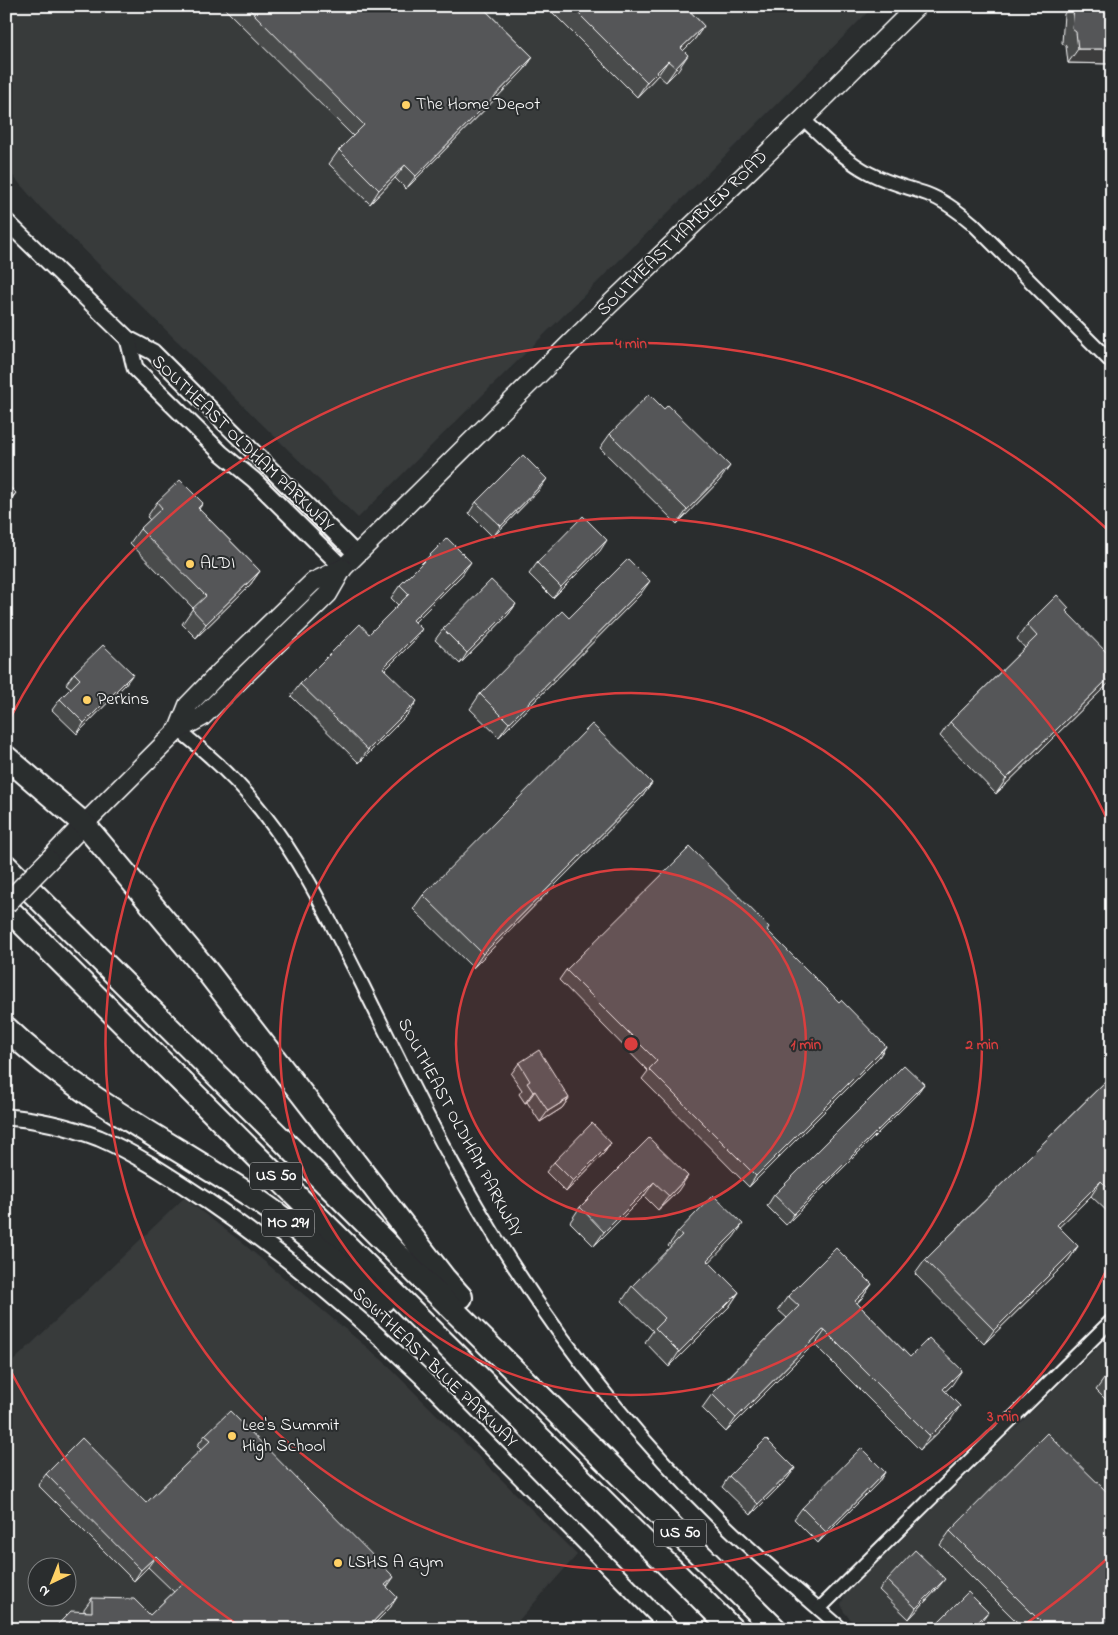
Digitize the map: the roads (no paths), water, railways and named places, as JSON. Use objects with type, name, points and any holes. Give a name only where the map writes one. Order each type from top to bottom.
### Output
[{"type":"highway","points":[[6,756],[84,824],[204,966],[444,1278],[582,1421],[584,1438]]},
{"type":"highway","name":"US 50","points":[[6,866],[775,1629]]},
{"type":"highway","name":"US 50","points":[[6,906],[732,1629]]},
{"type":"highway","name":"MO 291","points":[[6,1028],[71,1082],[236,1186],[288,1223],[347,1270],[412,1327],[528,1442],[546,1444]]},
{"type":"main road","name":"SOUTHEAST HAMBLEN ROAD","points":[[84,824],[178,730],[202,717],[301,621],[328,594],[343,568],[608,306],[803,119],[917,6]]},
{"type":"main road","points":[[6,906],[84,824]]},
{"type":"street","points":[[803,119],[839,152],[868,172],[890,183],[928,194],[956,210],[972,223],[1112,364]]},
{"type":"street","name":"SOUTHEAST OLDHAM PARKWAY","points":[[6,221],[128,339],[153,352],[357,555]]},
{"type":"street","name":"SOUTHEAST OLDHAM PARKWAY","points":[[128,339],[135,368],[221,453],[254,480],[343,568]]},
{"type":"street","name":"SOUTHEAST OLDHAM PARKWAY","points":[[178,730],[196,744],[246,793],[290,849],[328,916],[453,1164],[505,1254],[548,1318],[607,1394],[694,1493],[749,1547],[842,1629]]},
{"type":"street","name":"SOUTHEAST BLUE PARKWAY","points":[[6,1117],[71,1129],[97,1137],[122,1148],[224,1213],[299,1269],[378,1336],[421,1376],[670,1629]]},
{"type":"street","points":[[819,1609],[1112,1320]]},
{"type":"place","name":"The Home Depot","points":[[406,105]]},
{"type":"place","name":"ALDI","points":[[190,564]]},
{"type":"place","name":"Perkins","points":[[87,700]]},
{"type":"place","name":"Lee's Summit High School","points":[[232,1436]]},
{"type":"place","name":"LSHS A Gym","points":[[338,1563]]}]
